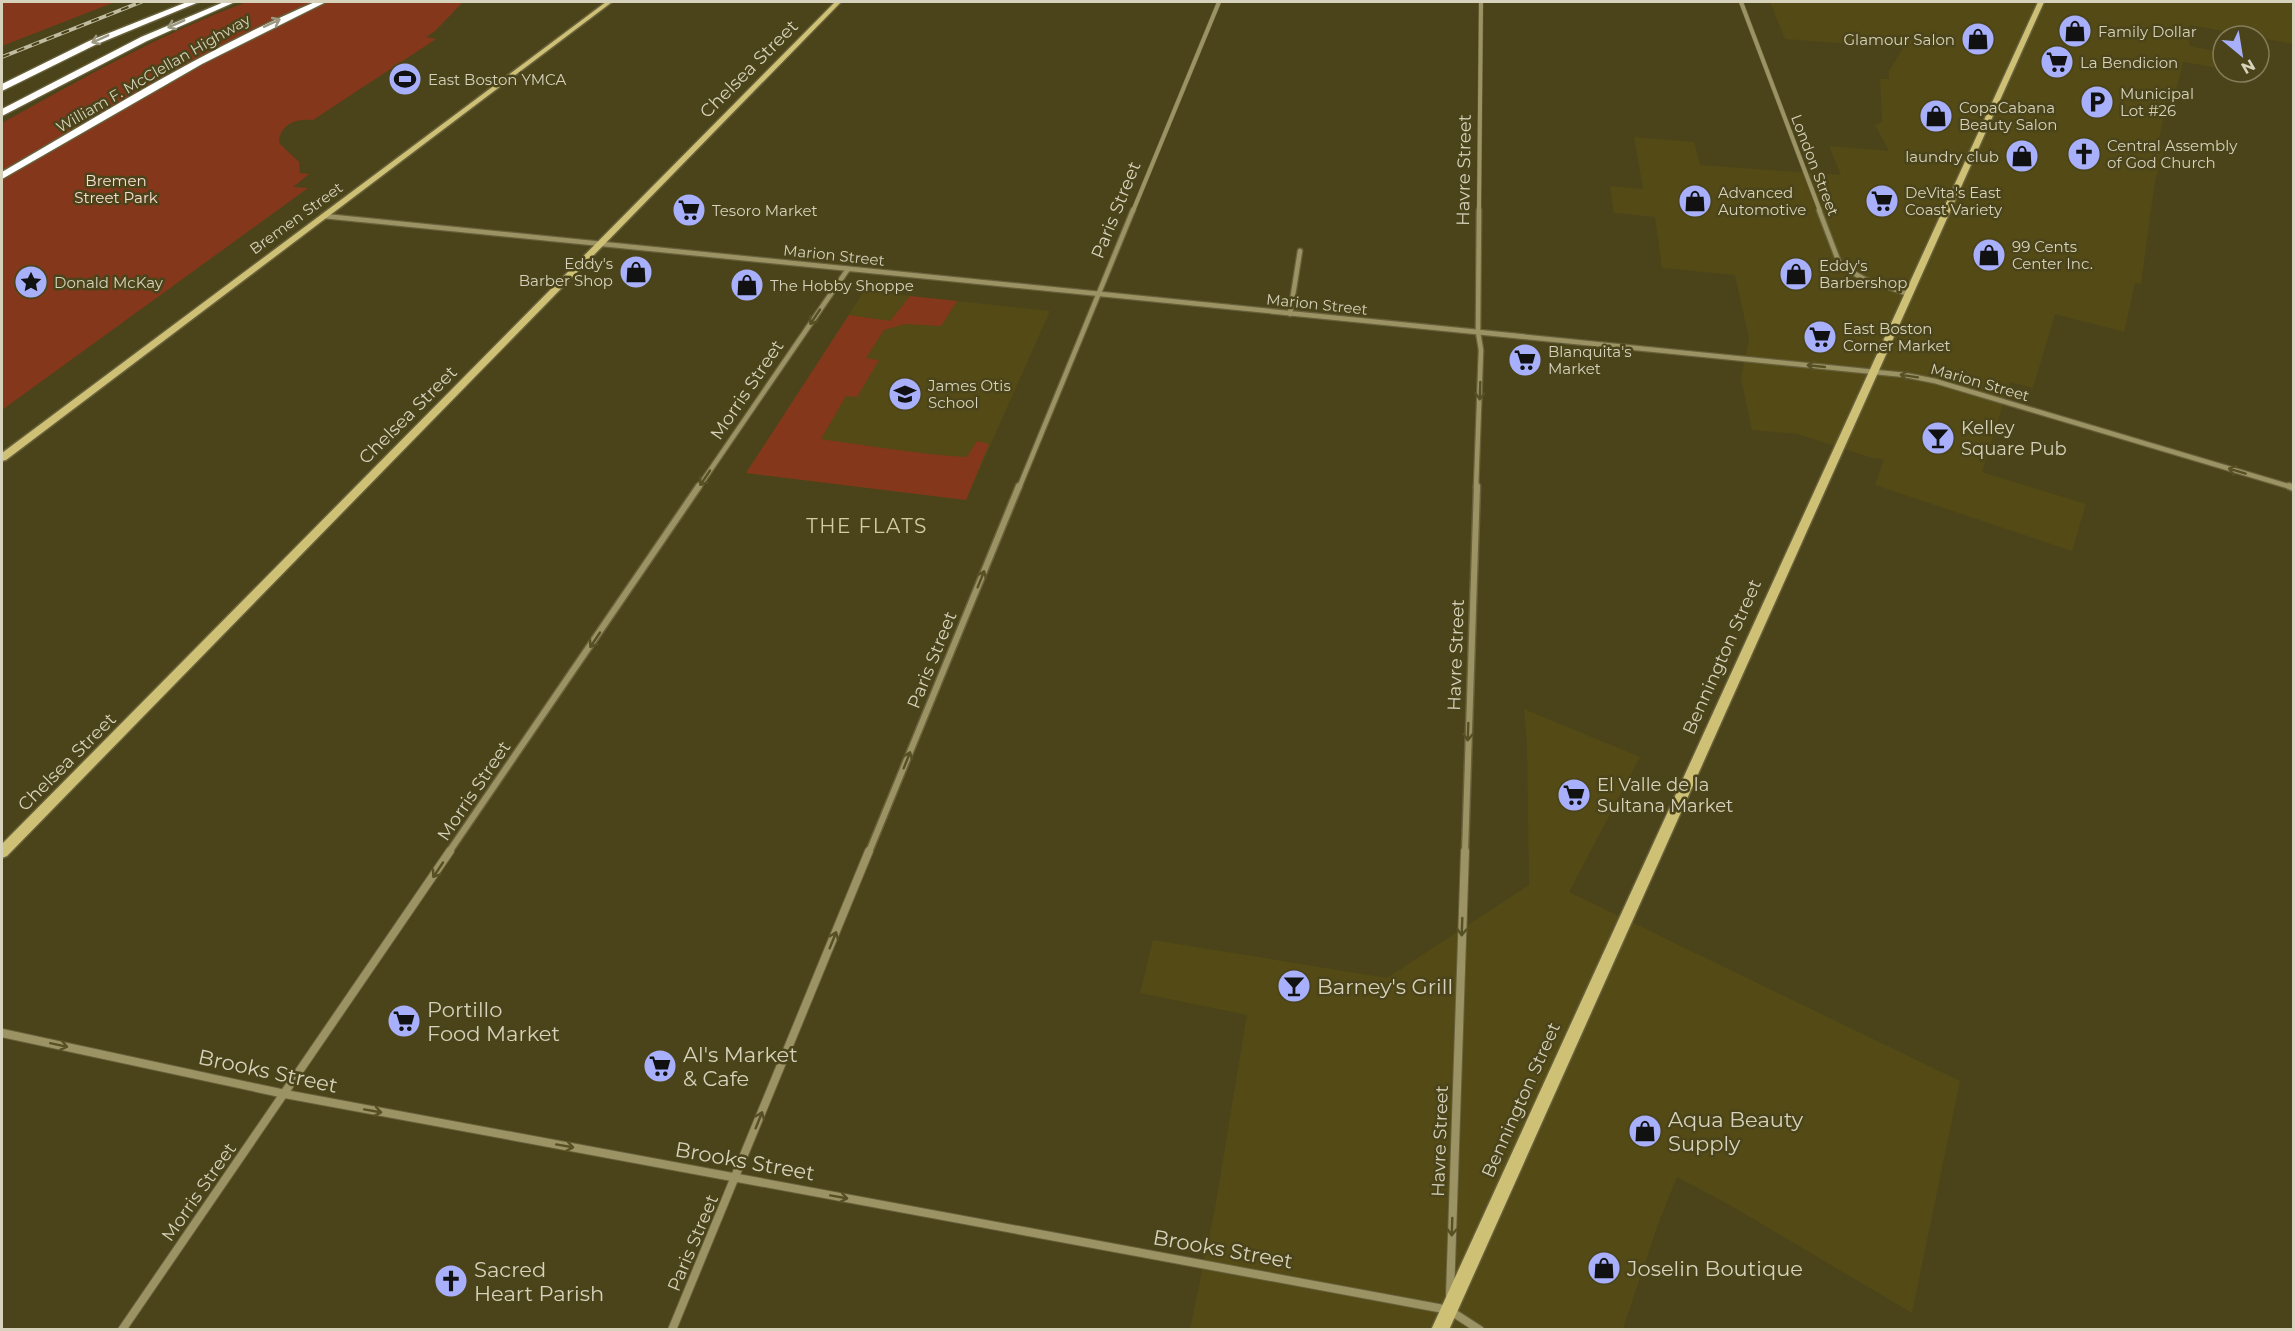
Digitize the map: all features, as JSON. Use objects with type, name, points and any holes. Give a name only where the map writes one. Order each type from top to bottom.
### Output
[{"type":"highway","points":[[2,88],[104,37],[194,2]]},
{"type":"highway","name":"William F. McClellan Highway","points":[[2,113],[138,42],[230,2]]},
{"type":"highway","name":"William F. McClellan Highway","points":[[2,176],[243,37],[321,2]]},
{"type":"highway","points":[[2,167],[74,134]]},
{"type":"main road","name":"Bremen Street","points":[[2,458],[609,2]]},
{"type":"main road","name":"Chelsea Street","points":[[2,852],[838,2]]},
{"type":"main road","name":"Bennington Street","points":[[1440,1329],[2041,2]]},
{"type":"street","name":"Paris Street","points":[[672,1329],[1219,2]]},
{"type":"street","name":"Havre Street","points":[[1449,1310],[1481,362],[1478,332],[1481,2]]},
{"type":"street","name":"London Street","points":[[1741,2],[1840,265],[1874,284],[1909,294]]},
{"type":"street","name":"Marion Street","points":[[324,216],[1875,372],[1935,381],[2294,488]]},
{"type":"street","points":[[1290,314],[1300,251]]},
{"type":"street","name":"Morris Street","points":[[122,1329],[848,269]]},
{"type":"street","name":"Brooks Street","points":[[2,1033],[285,1094],[1449,1310],[1480,1329]]},
{"type":"shaded area","points":[[1770,2],[2293,2],[2293,44],[2271,40],[2271,24],[2211,24],[2211,29],[2190,25],[2188,35],[2190,46],[2211,50],[2211,67],[2183,62],[2176,90],[2169,89],[2158,144],[2165,146],[2155,181],[2141,284],[2135,283],[2124,332],[2055,314],[2033,388],[2010,382],[1982,472],[2086,504],[2072,551],[1875,485],[1884,459],[1872,458],[1798,434],[1752,430],[1741,379],[1749,339],[1735,275],[1662,268],[1655,217],[1614,213],[1610,186],[1643,189],[1634,137],[1694,142],[1700,165],[1841,175],[1829,146],[1889,151],[1875,125],[1882,122],[1880,79],[1889,79],[1889,71],[1903,48],[1785,39]]},
{"type":"shaded area","name":"James Otis School","points":[[864,291],[1050,311],[966,500],[746,473]]},
{"type":"shaded area","points":[[1524,709],[1640,757],[1569,892],[1960,1081],[1912,1313],[1728,1204],[1677,1177],[1658,1224],[1623,1329],[1190,1329],[1215,1208],[1247,1015],[1140,993],[1153,940],[1387,978],[1529,885],[1527,744]]},
{"type":"green space","points":[[2,2],[115,2],[2,46]]},
{"type":"green space","name":"Bremen Street Park","points":[[247,2],[463,2],[435,31],[426,37],[436,39],[313,120],[295,121],[282,131],[279,143],[299,162],[300,173],[309,174],[293,187],[308,188],[2,410],[2,123],[153,42]]},
{"type":"green space","points":[[910,296],[957,301],[941,326],[905,324],[884,330],[866,358],[879,360],[857,397],[846,396],[821,439],[967,457],[977,441],[989,444],[966,500],[746,473],[849,315],[890,321]]},
{"type":"railway","points":[[2,57],[141,2]]},
{"type":"place","name":"Family Dollar","points":[[2075,31]]},
{"type":"place","name":"Glamour Salon","points":[[1978,39]]},
{"type":"place","name":"La Bendicion","points":[[2057,62]]},
{"type":"place","name":"East Boston YMCA","points":[[405,79]]},
{"type":"place","name":"Municipal Lot #26","points":[[2097,102]]},
{"type":"place","name":"CopaCabana Beauty Salon","points":[[1936,116]]},
{"type":"place","name":"Central Assembly of God Church","points":[[2084,154]]},
{"type":"place","name":"laundry club","points":[[2022,156]]},
{"type":"place","name":"Advanced Automotive","points":[[1695,201]]},
{"type":"place","name":"DeVita's East Coast Variety","points":[[1882,201]]},
{"type":"place","name":"Tesoro Market","points":[[689,210]]},
{"type":"place","name":"99 Cents Center Inc.","points":[[1989,255]]},
{"type":"place","name":"Eddy's Barber Shop","points":[[636,272]]},
{"type":"place","name":"Eddy's Barbershop","points":[[1796,274]]},
{"type":"place","name":"Donald McKay","points":[[31,282]]},
{"type":"place","name":"The Hobby Shoppe","points":[[747,285]]},
{"type":"place","name":"East Boston Corner Market","points":[[1820,337]]},
{"type":"place","name":"Blanquita's Market","points":[[1525,360]]},
{"type":"place","name":"James Otis School","points":[[905,394]]},
{"type":"place","name":"Kelley Square Pub","points":[[1938,438]]},
{"type":"place","name":"El Valle de la Sultana Market","points":[[1574,795]]},
{"type":"place","name":"Barney's Grill","points":[[1294,986]]},
{"type":"place","name":"Portillo Food Market","points":[[404,1021]]},
{"type":"place","name":"Al's Market & Cafe","points":[[660,1066]]},
{"type":"place","name":"Aqua Beauty Supply","points":[[1645,1131]]},
{"type":"place","name":"Joselin Boutique","points":[[1604,1268]]},
{"type":"place","name":"Sacred Heart Parish","points":[[451,1281]]},
{"type":"district","name":"THE FLATS","points":[[867,526]]}]
